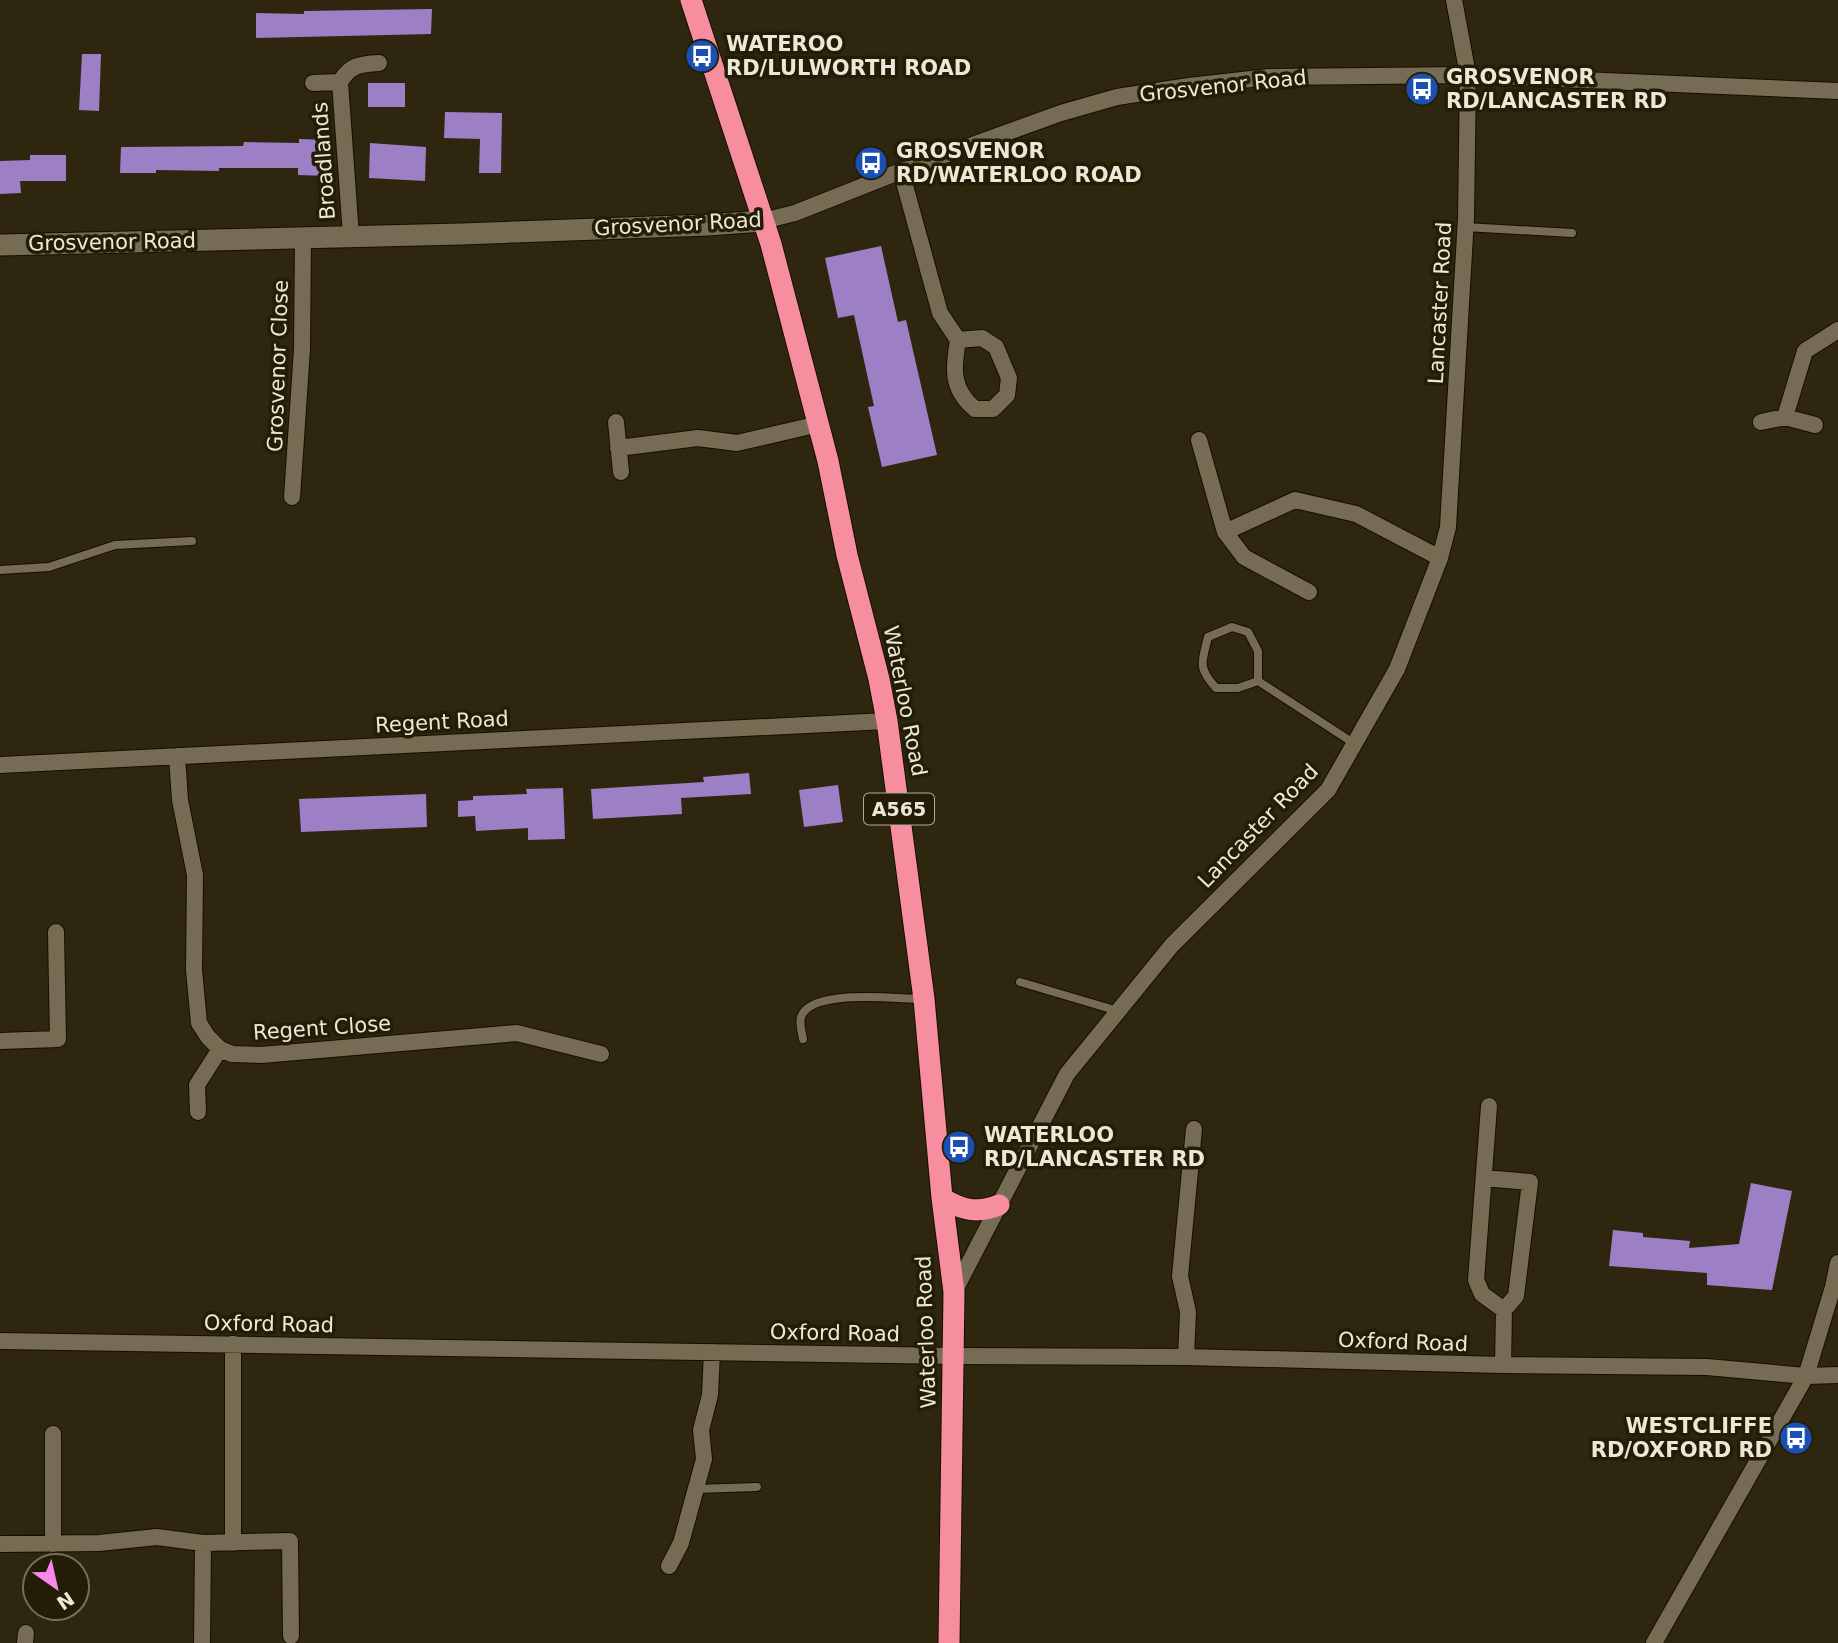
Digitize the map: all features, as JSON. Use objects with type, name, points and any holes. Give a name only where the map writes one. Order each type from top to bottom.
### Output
[{"type":"highway","name":"Waterloo Road","points":[[691,0],[763,220],[819,424],[847,555],[880,679],[887,720],[924,999],[942,1198],[954,1292],[949,1643]]},
{"type":"highway","points":[[942,1198],[959,1207],[981,1211],[999,1205]]},
{"type":"street","name":"Lancaster Road","points":[[954,1292],[1067,1074],[1172,945],[1328,790],[1398,670],[1440,558],[1448,527],[1465,227],[1468,75],[1454,0]]},
{"type":"street","name":"Broadlands","points":[[351,236],[340,82],[346,71],[358,64],[379,63]]},
{"type":"street","name":"Grosvenor Road","points":[[0,245],[708,225],[763,220],[795,213],[1061,113],[1117,97],[1269,77],[1468,75],[1838,91]]},
{"type":"street","name":"Broadlands","points":[[313,83],[340,82]]},
{"type":"street","points":[[901,171],[940,313],[958,340],[955,378],[963,399],[975,409],[993,409],[1007,395],[1009,378],[996,347],[982,338],[958,340]]},
{"type":"street","name":"Grosvenor Close","points":[[292,497],[302,349],[303,237]]},
{"type":"street","points":[[1785,417],[1805,351],[1838,330]]},
{"type":"street","points":[[1760,422],[1785,417],[1815,425]]},
{"type":"street","points":[[616,422],[621,472]]},
{"type":"street","points":[[618,448],[698,438],[737,443],[819,424]]},
{"type":"street","points":[[1199,440],[1225,532],[1244,557],[1309,592]]},
{"type":"street","points":[[1225,532],[1294,500],[1356,514],[1440,558]]},
{"type":"street","name":"Regent Road","points":[[0,765],[887,720]]},
{"type":"street","points":[[177,756],[180,800],[195,875],[194,970],[199,1023],[220,1049],[197,1085],[198,1112]]},
{"type":"street","points":[[0,1041],[58,1039],[56,933]]},
{"type":"street","name":"Regent Close","points":[[220,1049],[232,1054],[261,1055],[517,1033],[601,1054]]},
{"type":"street","points":[[1489,1106],[1476,1280],[1482,1294],[1504,1310]]},
{"type":"street","points":[[1186,1357],[1188,1312],[1180,1276],[1194,1129]]},
{"type":"street","points":[[1484,1178],[1530,1182],[1516,1296],[1504,1310],[1503,1365]]},
{"type":"street","points":[[1654,1643],[1807,1376],[1838,1263]]},
{"type":"street","name":"Oxford Road","points":[[0,1341],[712,1353],[1186,1357],[1707,1367],[1807,1376],[1838,1376]]},
{"type":"street","points":[[233,1344],[233,1543]]},
{"type":"street","points":[[669,1566],[681,1543],[704,1459],[701,1430],[710,1395],[712,1353]]},
{"type":"street","points":[[53,1434],[54,1544]]},
{"type":"street","points":[[0,1544],[99,1543],[157,1537],[203,1543],[290,1541],[291,1636]]},
{"type":"street","points":[[202,1643],[203,1543]]},
{"type":"lane","points":[[1465,227],[1572,233]]},
{"type":"lane","points":[[0,570],[49,567],[115,545],[192,541]]},
{"type":"lane","points":[[1232,627],[1248,632],[1258,651],[1258,681],[1238,688],[1216,688],[1203,674],[1208,637],[1232,627]]},
{"type":"lane","points":[[1258,681],[1355,744]]},
{"type":"lane","points":[[1020,982],[1118,1011]]},
{"type":"lane","points":[[803,1039],[800,1021],[802,1015],[822,1000],[924,999]]},
{"type":"lane","points":[[695,1489],[757,1487]]},
{"type":"building","points":[[432,9],[431,34],[256,38],[256,13]]},
{"type":"building","points":[[82,54],[101,54],[99,111],[79,110]]},
{"type":"building","points":[[368,83],[405,83],[405,107],[368,107]]},
{"type":"building","points":[[445,112],[502,113],[501,173],[479,173],[480,139],[444,138]]},
{"type":"building","points":[[299,139],[330,140],[329,176],[298,175],[298,168],[219,168],[219,171],[156,170],[156,173],[120,173],[121,147],[243,146],[244,142],[299,143]]},
{"type":"building","points":[[370,143],[426,147],[425,181],[369,178]]},
{"type":"building","points":[[30,155],[66,155],[66,181],[20,181],[21,193],[0,194],[0,161],[30,160]]},
{"type":"building","points":[[881,246],[898,322],[906,320],[937,455],[882,467],[868,407],[874,406],[854,315],[838,318],[825,258]]},
{"type":"building","points":[[749,773],[751,794],[681,798],[682,814],[593,819],[591,789],[704,782],[703,777]]},
{"type":"building","points":[[838,785],[843,822],[804,827],[799,790]]},
{"type":"building","points":[[563,788],[565,839],[528,840],[528,828],[476,831],[475,816],[458,817],[458,801],[473,800],[473,796],[527,794],[526,789]]},
{"type":"building","points":[[426,794],[427,827],[301,832],[299,799]]},
{"type":"building","points":[[1751,1183],[1792,1191],[1772,1290],[1707,1285],[1707,1273],[1609,1266],[1613,1230],[1643,1233],[1643,1237],[1690,1241],[1689,1248],[1739,1244]]},
{"type":"place","name":"WATEROO RD/LULWORTH ROAD","points":[[702,56]]},
{"type":"place","name":"GROSVENOR RD/LANCASTER RD","points":[[1422,89]]},
{"type":"place","name":"GROSVENOR RD/WATERLOO ROAD","points":[[871,163]]},
{"type":"place","name":"WATERLOO RD/LANCASTER RD","points":[[959,1147]]},
{"type":"place","name":"WESTCLIFFE RD/OXFORD RD","points":[[1796,1438]]}]
